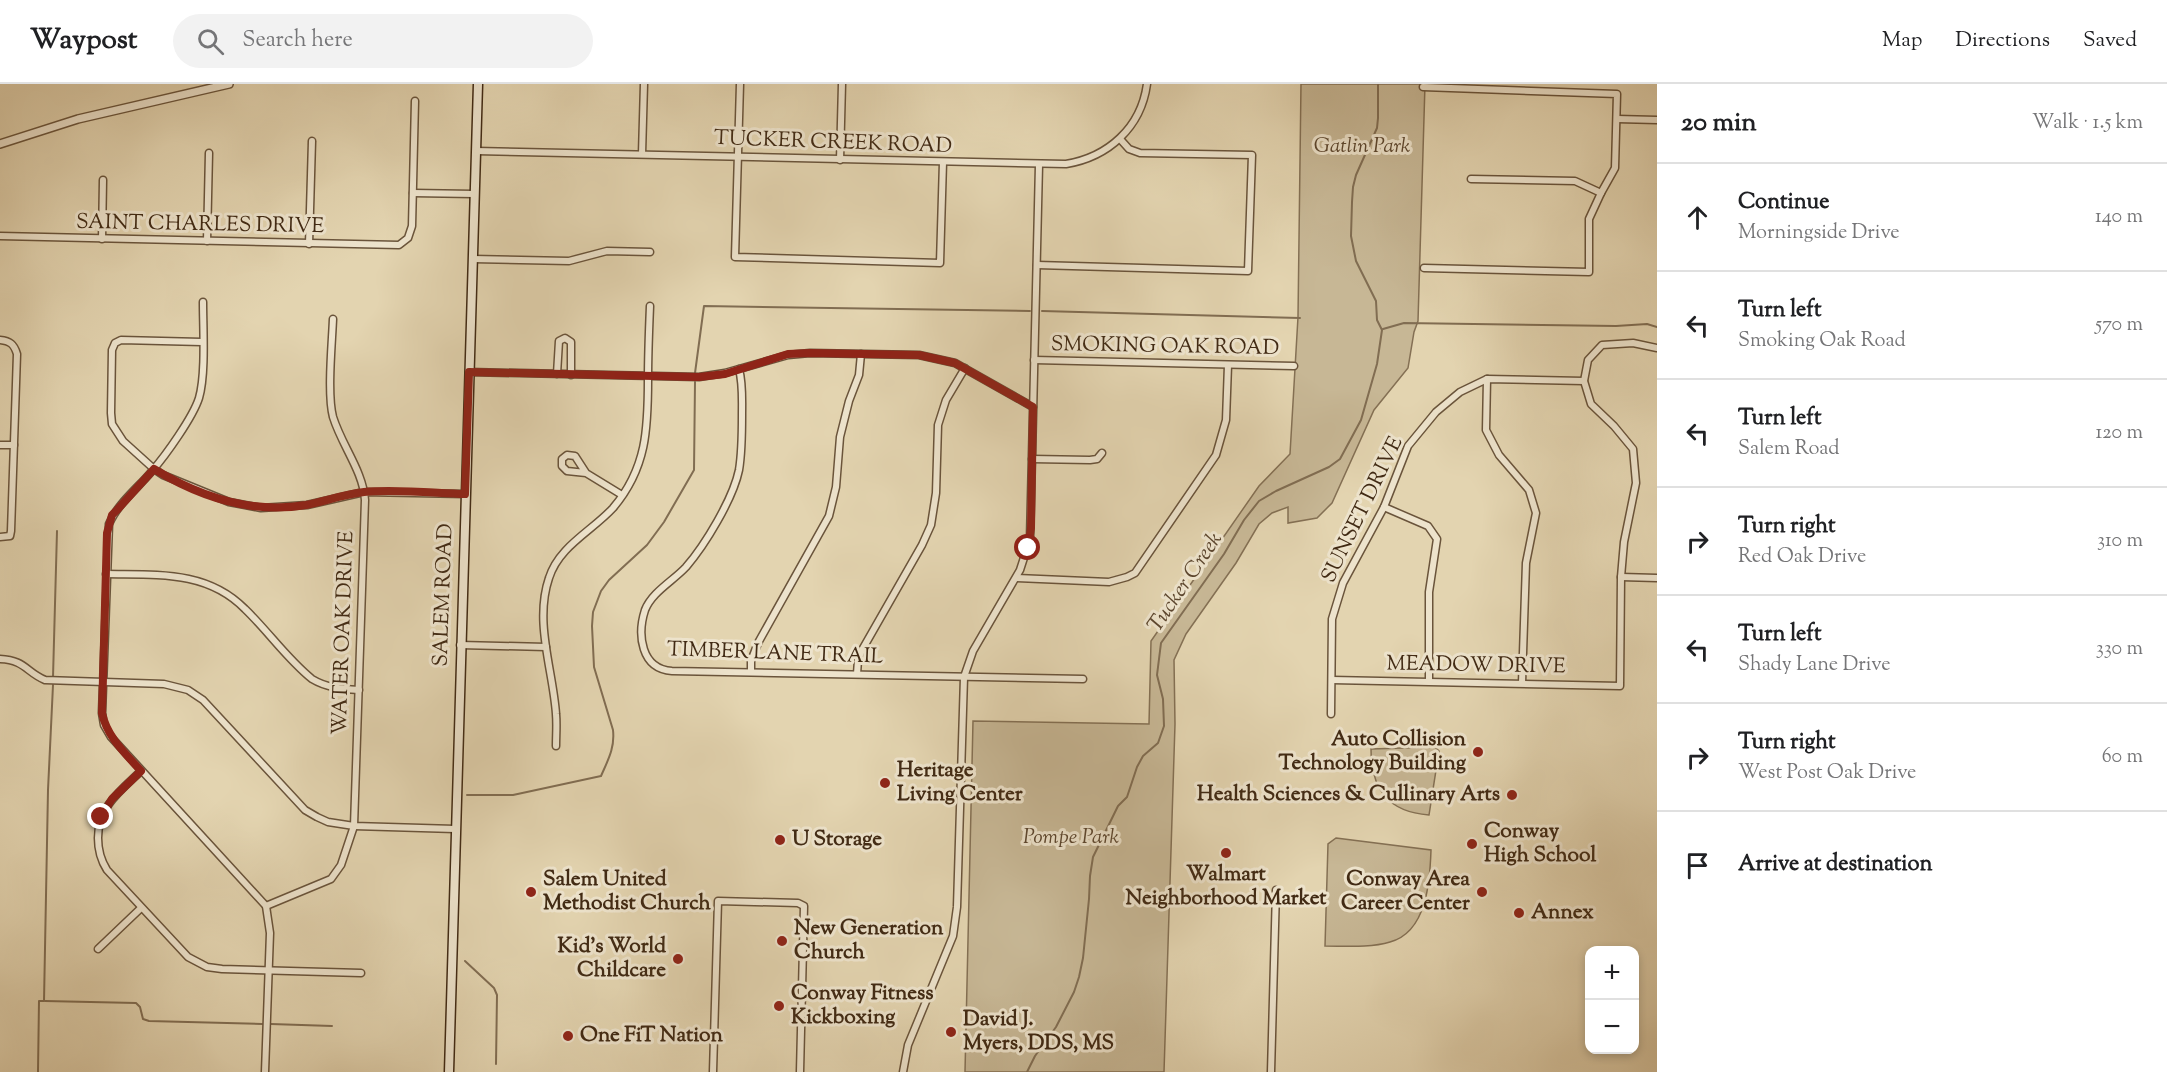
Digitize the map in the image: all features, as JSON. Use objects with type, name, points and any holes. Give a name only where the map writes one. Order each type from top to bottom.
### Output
[{"type":"main road","name":"SALEM ROAD","points":[[449,1072],[478,84]]},
{"type":"street","points":[[0,144],[98,114],[229,84]]},
{"type":"street","points":[[642,154],[644,84]]},
{"type":"street","points":[[740,84],[735,257],[940,263],[943,162]]},
{"type":"street","points":[[840,160],[842,84]]},
{"type":"street","name":"TUCKER CREEK ROAD","points":[[476,151],[1039,165],[1079,162],[1104,151],[1128,130],[1140,108],[1147,84]]},
{"type":"street","points":[[1423,87],[1470,86],[1617,94],[1615,168],[1589,219],[1588,272],[1424,268]]},
{"type":"street","points":[[415,101],[413,193],[474,194]]},
{"type":"street","points":[[1617,119],[1657,120]]},
{"type":"street","points":[[1037,265],[1248,271],[1252,155],[1140,153],[1129,149],[1120,139]]},
{"type":"street","points":[[309,244],[312,141]]},
{"type":"street","points":[[207,241],[209,153]]},
{"type":"street","points":[[903,1072],[908,1045],[953,936],[957,898],[964,677],[973,651],[1017,578],[1030,539],[1039,165]]},
{"type":"street","points":[[1471,179],[1575,181],[1601,193]]},
{"type":"street","points":[[102,239],[103,180]]},
{"type":"street","name":"SAINT CHARLES DRIVE","points":[[0,236],[309,244],[399,244],[404,242],[410,233],[413,193]]},
{"type":"street","points":[[473,259],[569,261],[607,251],[650,252]]},
{"type":"street","points":[[203,302],[201,390],[198,400],[192,414],[154,469],[112,515],[107,533],[102,713],[104,725],[111,738],[266,906],[270,933],[265,1072]]},
{"type":"street","points":[[556,746],[556,713],[546,646],[545,595],[553,569],[566,550],[608,513],[622,495],[632,478],[644,446],[647,425],[650,306]]},
{"type":"street","name":"WATER OAK DRIVE","points":[[266,906],[331,879],[341,865],[354,826],[364,492],[333,417],[331,391],[333,319]]},
{"type":"street","points":[[557,375],[559,341],[565,338],[570,339],[572,344],[571,375]]},
{"type":"street","points":[[0,340],[9,342],[15,347],[17,354],[10,536],[0,537]]},
{"type":"street","points":[[202,342],[121,340],[115,343],[112,350],[112,424],[123,441],[154,469],[206,494],[229,502],[261,508],[307,505],[364,492],[465,494]]},
{"type":"street","points":[[1657,348],[1633,343],[1602,345],[1588,360],[1584,381],[1591,404],[1614,426],[1632,449],[1636,483],[1624,542],[1621,577],[1657,578]]},
{"type":"street","points":[[469,372],[706,377],[788,354],[932,357],[965,368],[1033,407]]},
{"type":"street","points":[[751,672],[751,660],[758,643],[829,516],[836,487],[840,437],[849,401],[859,375],[861,354]]},
{"type":"street","name":"SMOKING OAK ROAD","points":[[1034,360],[1294,366]]},
{"type":"street","points":[[1017,578],[1109,582],[1127,578],[1135,573],[1216,455],[1226,420],[1228,365]]},
{"type":"street","points":[[857,674],[858,660],[862,650],[931,525],[936,493],[938,425],[946,400],[965,368]]},
{"type":"street","name":"TIMBER LANE TRAIL","points":[[739,369],[742,381],[742,442],[738,473],[731,494],[693,558],[647,606],[642,624],[642,639],[646,657],[652,664],[662,669],[1083,679]]},
{"type":"street","points":[[1487,379],[1486,430],[1499,455],[1529,490],[1536,513],[1526,563],[1522,683]]},
{"type":"street","name":"SUNSET DRIVE","points":[[1331,714],[1332,619],[1343,583],[1384,507],[1408,446],[1436,412],[1460,392],[1487,379],[1584,381]]},
{"type":"street","points":[[0,445],[14,445]]},
{"type":"street","points":[[1032,459],[1090,460],[1097,459],[1102,453]]},
{"type":"street","points":[[586,473],[622,495]]},
{"type":"street","points":[[1384,507],[1428,526],[1437,539],[1429,592],[1429,681]]},
{"type":"street","points":[[106,574],[182,576],[210,584],[224,591],[245,608],[312,679],[321,685],[333,688],[359,690]]},
{"type":"street","name":"MEADOW DRIVE","points":[[1332,680],[1620,686],[1621,577]]},
{"type":"street","points":[[460,645],[546,646]]},
{"type":"street","points":[[0,659],[26,666],[37,677],[45,681],[164,684],[177,686],[197,695],[305,810],[328,822],[354,826],[455,829]]},
{"type":"street","points":[[141,771],[105,807],[98,828],[99,854],[106,870],[188,957],[207,967],[222,969],[361,973]]},
{"type":"street","points":[[1271,1072],[1276,890]]},
{"type":"street","points":[[713,1072],[718,901],[802,904],[804,911],[800,1072]]},
{"type":"street","points":[[98,949],[141,908]]},
{"type":"green space","points":[[1301,84],[1425,84],[1418,321],[1408,368],[1374,410],[1332,503],[1317,518],[1288,523],[1288,507],[1272,513],[1259,524],[1236,563],[1186,634],[1174,660],[1175,724],[1164,1072],[965,1072],[973,721],[1149,724],[1151,641],[1259,486],[1290,454],[1298,317]]},
{"type":"green space","points":[[1435,747],[1439,751],[1429,815],[1403,809],[1385,796],[1374,776],[1371,749]]},
{"type":"green space","points":[[1336,838],[1431,850],[1424,904],[1412,928],[1402,936],[1390,942],[1374,945],[1325,946],[1328,844]]},
{"type":"waterway","name":"Tucker Creek","points":[[1027,1072],[1035,1056],[1056,1027],[1079,977],[1093,857],[1118,806],[1127,797],[1137,767],[1143,756],[1158,743],[1164,726],[1163,699],[1157,675],[1161,643],[1259,501],[1329,467],[1340,459],[1361,420],[1377,364],[1382,330],[1377,320],[1376,301],[1356,261],[1351,236],[1352,202],[1356,175],[1377,128],[1378,84]]},
{"type":"waterway","points":[[695,373],[704,306],[1030,311]]},
{"type":"waterway","points":[[1042,311],[1300,318]]},
{"type":"waterway","points":[[1383,329],[1404,323],[1616,326],[1647,324],[1657,327]]},
{"type":"waterway","points":[[467,795],[513,795],[601,776],[613,743],[613,730],[594,667],[593,612],[601,591],[609,580],[647,545],[664,522],[694,470],[695,382]]},
{"type":"waterway","points":[[53,677],[57,531]]},
{"type":"waterway","points":[[38,1072],[39,1001],[44,1001],[48,790],[53,685]]},
{"type":"waterway","points":[[465,961],[494,988],[497,995],[496,1064]]},
{"type":"waterway","points":[[45,1001],[136,1003],[140,1007],[143,1019],[149,1021],[262,1024]]},
{"type":"waterway","points":[[271,1024],[332,1026]]},
{"type":"place","name":"Auto Collision Technology Building","points":[[1478,752]]},
{"type":"place","name":"Heritage Living Center","points":[[885,783]]},
{"type":"place","name":"Health Sciences & Cullinary Arts","points":[[1512,795]]},
{"type":"place","name":"U Storage","points":[[780,840]]},
{"type":"place","name":"Conway High School","points":[[1472,844]]},
{"type":"place","name":"Walmart Neighborhood Market","points":[[1226,853]]},
{"type":"place","name":"Salem United Methodist Church","points":[[531,892]]},
{"type":"place","name":"Conway Area Career Center","points":[[1482,892]]},
{"type":"place","name":"Annex","points":[[1519,913]]},
{"type":"place","name":"New Generation Church","points":[[782,941]]},
{"type":"place","name":"Kid's World Childcare","points":[[678,959]]},
{"type":"place","name":"Conway Fitness Kickboxing","points":[[779,1006]]},
{"type":"place","name":"David J. Myers, DDS, MS","points":[[951,1032]]},
{"type":"place","name":"One FiT Nation","points":[[568,1036]]},
{"type":"route","points":[[101,817],[105,807],[141,771],[111,738],[104,725],[102,713],[107,533],[112,515],[154,469],[206,494],[229,502],[261,508],[307,505],[364,492],[465,494],[469,372],[699,377],[725,374],[788,354],[919,355],[944,359],[979,375],[1033,407],[1031,528],[1028,548]]},
{"type":"park label","name":"Gatlin Park","points":[[1362,147]]},
{"type":"park label","name":"Pompe Park","points":[[1071,838]]}]
